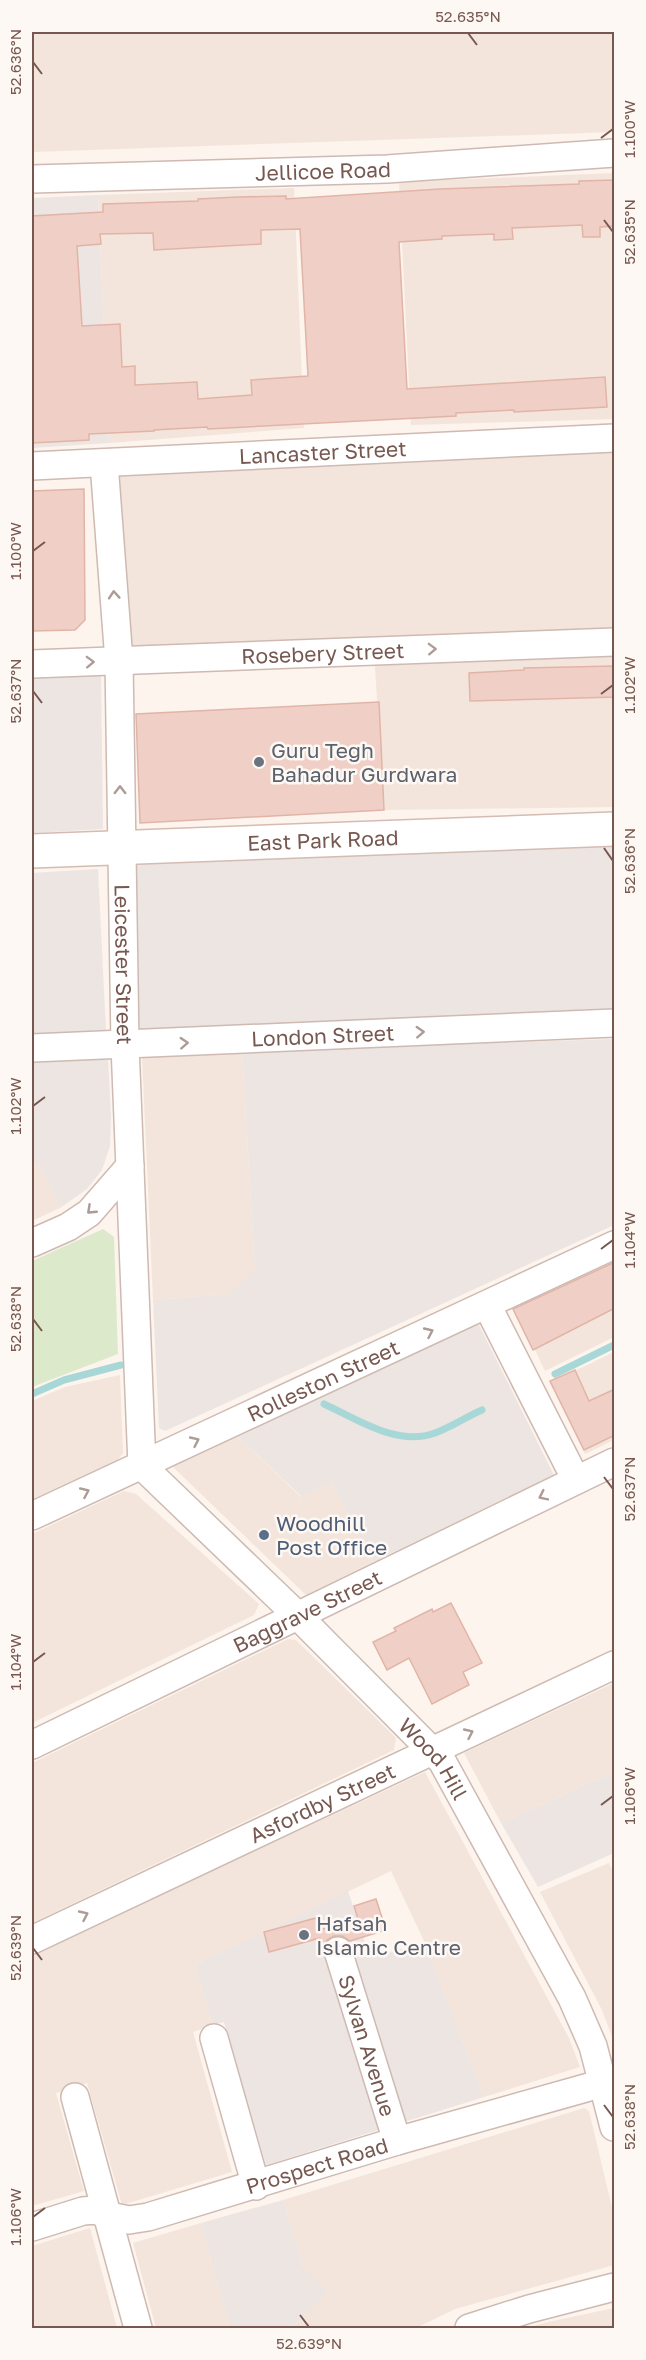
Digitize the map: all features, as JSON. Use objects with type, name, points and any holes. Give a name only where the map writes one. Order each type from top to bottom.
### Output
[{"type":"main road","name":"East Park Road","points":[[32,851],[615,829]]},
{"type":"street","name":"Jellicoe Road","points":[[32,179],[387,169],[615,153]]},
{"type":"street","name":"Lancaster Street","points":[[32,466],[615,438]]},
{"type":"street","name":"Leicester Street","points":[[104,462],[119,661],[120,849],[125,1045],[142,1466]]},
{"type":"street","name":"Rosebery Street","points":[[32,664],[615,642]]},
{"type":"street","name":"London Street","points":[[32,1048],[615,1023]]},
{"type":"street","points":[[32,1243],[68,1227],[89,1213],[130,1166]]},
{"type":"street","name":"Rolleston Street","points":[[32,1516],[615,1245]]},
{"type":"street","points":[[487,1305],[576,1480]]},
{"type":"street","name":"Baggrave Street","points":[[32,1745],[615,1462]]},
{"type":"street","name":"Wood Hill","points":[[142,1466],[434,1750],[448,1771],[572,1998],[609,2081],[615,2127]]},
{"type":"street","name":"Asfordby Street","points":[[32,1940],[615,1665]]},
{"type":"street","name":"Sylvan Avenue","points":[[338,1951],[397,2141]]},
{"type":"street","points":[[214,2038],[256,2186]]},
{"type":"street","name":"Prospect Road","points":[[32,2227],[82,2211],[96,2210],[109,2216],[129,2220],[148,2217],[256,2186],[397,2141],[609,2081]]},
{"type":"street","points":[[75,2097],[138,2328]]},
{"type":"street","points":[[469,2328],[529,2309],[615,2287]]},
{"type":"shaded area","points":[[32,32],[614,32],[614,132],[32,152]]},
{"type":"shaded area","points":[[614,173],[614,419],[411,425],[399,182]]},
{"type":"shaded area","points":[[294,188],[304,428],[109,443],[98,195]]},
{"type":"shaded area","points":[[98,195],[109,443],[32,448],[32,198]]},
{"type":"shaded area","points":[[614,438],[614,807],[384,810],[374,652],[119,661],[104,463]]},
{"type":"shaded area","points":[[101,673],[103,829],[32,833],[32,676]]},
{"type":"shaded area","points":[[614,843],[614,1008],[140,1031],[120,849]]},
{"type":"shaded area","points":[[98,869],[106,1031],[32,1034],[32,873]]},
{"type":"shaded area","points":[[614,1039],[614,1225],[165,1431],[159,1428],[153,1300],[230,1294],[255,1271],[242,1051]]},
{"type":"shaded area","points":[[242,1051],[255,1272],[231,1294],[153,1300],[142,1055]]},
{"type":"shaded area","points":[[108,1059],[110,1146],[102,1170],[87,1189],[60,1208],[39,1163],[32,1167],[32,1061]]},
{"type":"shaded area","points":[[39,1163],[60,1208],[32,1221],[32,1167]]},
{"type":"shaded area","points":[[614,1262],[614,1337],[545,1371],[516,1309]]},
{"type":"shaded area","points":[[478,1323],[554,1475],[373,1562],[332,1483],[302,1497],[238,1437]]},
{"type":"shaded area","points":[[614,1352],[614,1440],[585,1454],[550,1383]]},
{"type":"shaded area","points":[[120,1375],[123,1453],[118,1460],[32,1499],[32,1401],[65,1387]]},
{"type":"shaded area","points":[[238,1437],[301,1497],[332,1483],[373,1562],[306,1595],[173,1467]]},
{"type":"shaded area","points":[[124,1491],[136,1494],[259,1604],[254,1615],[32,1723],[32,1534]]},
{"type":"shaded area","points":[[288,1639],[296,1640],[396,1738],[394,1750],[32,1923],[32,1763]]},
{"type":"shaded area","points":[[614,1683],[614,1772],[501,1823],[464,1753]]},
{"type":"shaded area","points":[[425,1772],[569,2038],[580,2067],[484,2097],[425,1943],[391,1871],[195,1965],[213,2025],[193,2032],[232,2172],[122,2205],[87,2083],[56,2093],[84,2191],[32,2206],[32,1955]]},
{"type":"shaded area","points":[[614,1772],[614,1853],[538,1887],[501,1823]]},
{"type":"shaded area","points":[[609,1863],[614,1874],[614,2042],[602,2010],[540,1892]]},
{"type":"shaded area","points":[[348,1891],[370,1957],[425,1943],[484,2097],[266,2165],[224,2022],[213,2025],[195,1965]]},
{"type":"shaded area","points":[[584,2108],[589,2111],[614,2216],[614,2265],[455,2309],[416,2328],[291,2328],[326,2293],[303,2266],[283,2200]]},
{"type":"shaded area","points":[[283,2200],[303,2266],[327,2293],[291,2328],[230,2328],[201,2223]]},
{"type":"shaded area","points":[[201,2223],[230,2328],[156,2328],[133,2243]]},
{"type":"shaded area","points":[[90,2228],[117,2328],[32,2328],[32,2246]]},
{"type":"shaded area","points":[[614,2308],[614,2328],[527,2328],[548,2322]]},
{"type":"green space","points":[[103,1229],[114,1237],[118,1354],[32,1387],[32,1261]]},
{"type":"building","points":[[615,180],[615,226],[600,227],[600,237],[583,237],[582,225],[512,228],[513,239],[494,240],[494,234],[442,236],[442,239],[399,242],[407,389],[605,377],[607,407],[456,413],[456,416],[89,434],[89,440],[32,443],[32,216],[103,212],[103,204],[198,201],[198,199],[238,197],[286,196],[286,199],[440,189],[579,184],[579,181]],"holes":[[[300,229],[308,376],[251,380],[252,395],[198,399],[197,382],[135,385],[135,366],[122,367],[120,324],[82,326],[77,246],[101,244],[100,234],[153,233],[154,250],[261,244],[261,230]]]},
{"type":"building","points":[[84,489],[85,620],[75,630],[32,631],[32,491]]},
{"type":"building","points":[[615,666],[615,697],[470,701],[469,673],[524,670],[524,668]]},
{"type":"building","name":"Guru Tegh Bahadur Gurdwara","points":[[379,702],[384,810],[140,823],[136,714]]},
{"type":"building","points":[[615,1262],[615,1308],[533,1350],[513,1309]]},
{"type":"building","points":[[575,1370],[589,1401],[615,1389],[615,1435],[584,1450],[550,1381]]},
{"type":"building","points":[[451,1603],[482,1663],[463,1672],[469,1685],[432,1704],[409,1658],[387,1670],[373,1642],[396,1631],[394,1628],[432,1609],[433,1612]]},
{"type":"building","points":[[376,1899],[386,1930],[350,1941],[342,1936],[334,1936],[327,1940],[323,1948],[320,1938],[269,1952],[264,1932],[316,1918],[319,1930],[358,1919],[354,1906]]},
{"type":"waterway","points":[[555,1374],[614,1345]]},
{"type":"waterway","points":[[32,1394],[64,1380],[121,1365]]},
{"type":"waterway","points":[[324,1404],[378,1429],[406,1436],[435,1433],[482,1410]]},
{"type":"place","name":"Guru Tegh Bahadur Gurdwara","points":[[259,762]]},
{"type":"place","name":"Woodhill Post Office","points":[[264,1535]]},
{"type":"place","name":"Hafsah Islamic Centre","points":[[304,1935]]}]
